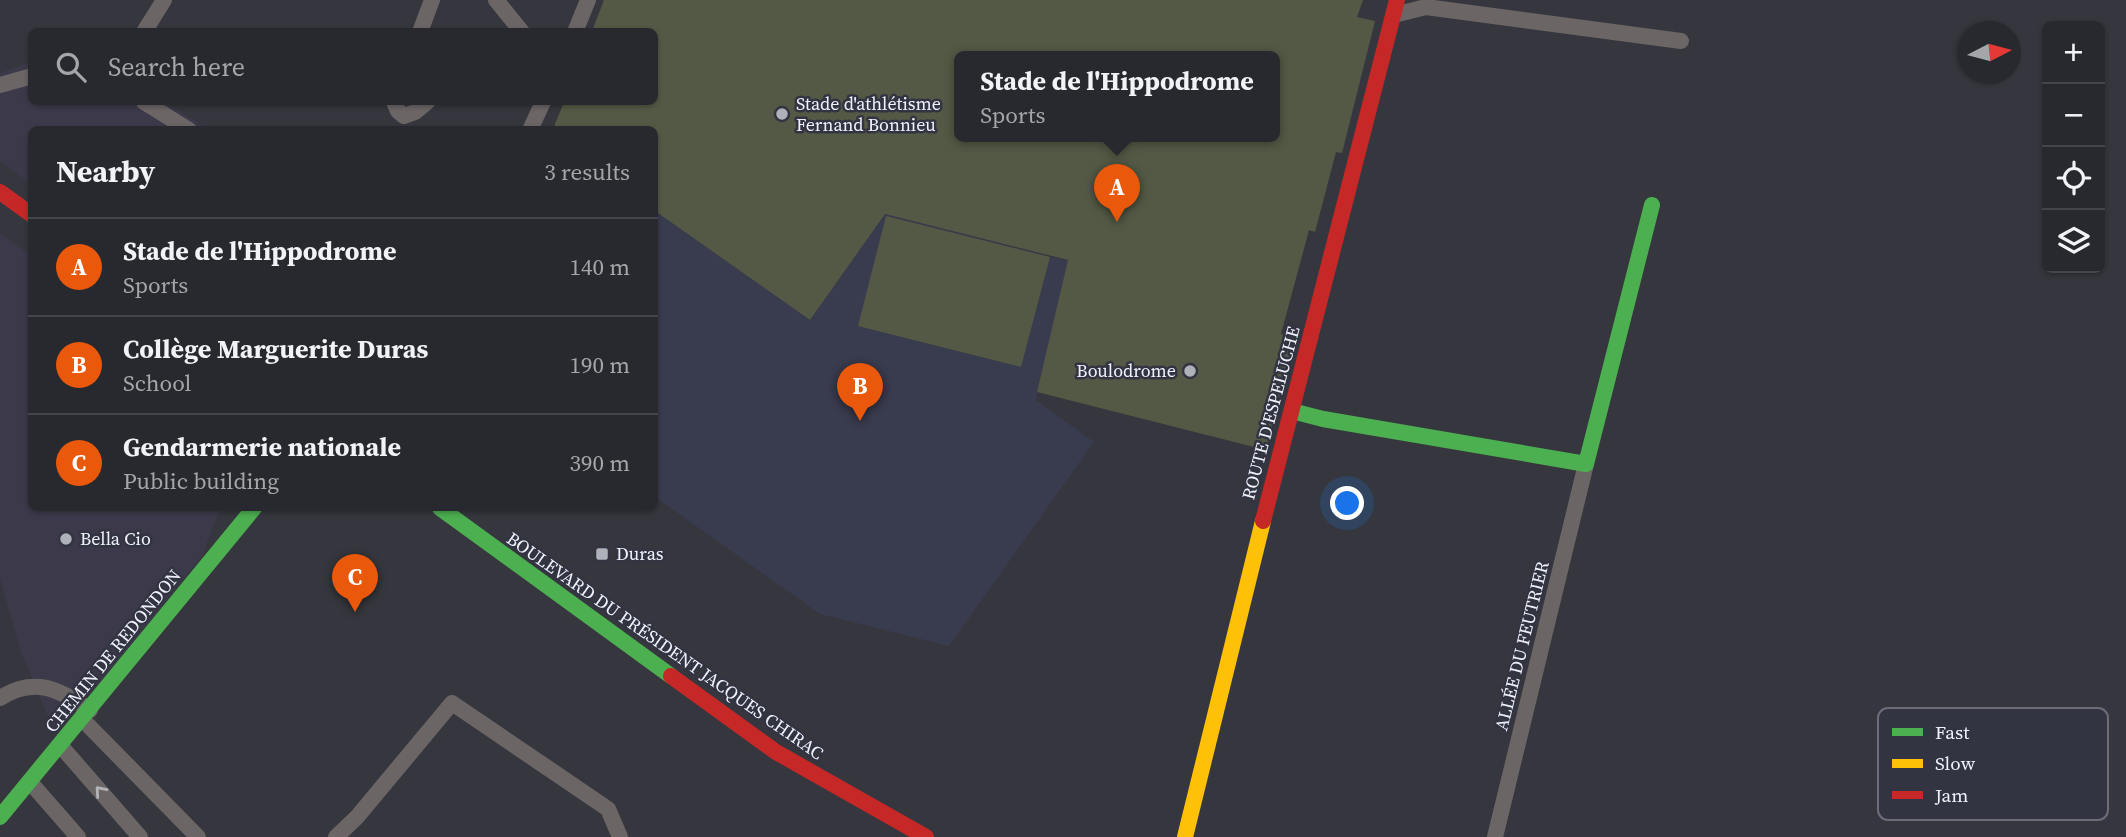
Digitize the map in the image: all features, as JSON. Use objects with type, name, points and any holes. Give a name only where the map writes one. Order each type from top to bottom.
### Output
[{"type":"street","points":[[146,28],[164,0]]},
{"type":"street","points":[[422,28],[432,0]]},
{"type":"street","points":[[496,0],[519,28]]},
{"type":"street","points":[[577,28],[588,0]]},
{"type":"street","points":[[1396,7],[1426,8],[1681,41]]},
{"type":"street","name":"ROUTE D'ESPELUCHE","points":[[1185,837],[1396,7]]},
{"type":"street","points":[[0,85],[28,77]]},
{"type":"street","points":[[149,105],[183,126]]},
{"type":"street","points":[[395,105],[404,116],[423,105]]},
{"type":"street","points":[[532,126],[542,105]]},
{"type":"street","points":[[0,192],[28,212]]},
{"type":"street","name":"ALLÉE DU FEUTRIER","points":[[1495,837],[1586,464],[1653,205]]},
{"type":"street","points":[[1292,411],[1323,419],[1586,464]]},
{"type":"street","name":"CHEMIN DE REDONDON","points":[[0,817],[252,511]]},
{"type":"street","name":"BOULEVARD DU PRÉSIDENT JACQUES CHIRAC","points":[[435,511],[458,523]]},
{"type":"street","name":"BOULEVARD DU PRÉSIDENT JACQUES CHIRAC","points":[[444,511],[776,752],[926,837]]},
{"type":"street","points":[[0,698],[20,688],[40,685],[67,696],[198,837]]},
{"type":"street","points":[[336,837],[357,817],[452,703],[608,809],[620,837]]},
{"type":"street","points":[[60,745],[140,837]]},
{"type":"street","points":[[30,782],[78,837]]},
{"type":"shaded area","points":[[28,63],[28,105],[168,105],[204,126],[28,126],[28,182],[0,161],[0,73]]},
{"type":"shaded area","points":[[658,213],[810,320],[885,214],[1068,261],[1036,400],[1094,442],[949,646],[820,614],[658,499]]},
{"type":"shaded area","points":[[0,233],[28,254],[28,511],[219,511],[202,556],[103,679],[55,732],[21,652],[0,578]]},
{"type":"green space","points":[[604,0],[1363,0],[1357,17],[1375,21],[1342,153],[1336,152],[1315,232],[1309,230],[1281,334],[1295,337],[1266,450],[1037,392],[1068,260],[885,214],[810,320],[658,213],[658,126],[554,126],[563,105],[658,105],[658,28],[593,28]]},
{"type":"green space","points":[[886,216],[1050,257],[1021,367],[858,326]]},
{"type":"traffic: fast","points":[[1292,411],[1323,419],[1586,464],[1652,205]]},
{"type":"traffic: fast","points":[[0,817],[252,511]]},
{"type":"traffic: fast","points":[[444,511],[671,676]]},
{"type":"traffic: slow","points":[[1185,837],[1263,521]]},
{"type":"traffic: jam","points":[[1263,521],[1397,0]]},
{"type":"traffic: jam","points":[[0,192],[28,212]]},
{"type":"traffic: jam","points":[[671,676],[776,752],[926,837]]},
{"type":"place","name":"Stade d'athlétisme Fernand Bonnieu","points":[[782,114]]},
{"type":"place","name":"Stade de l'Hippodrome","points":[[1117,222]]},
{"type":"place","name":"Boulodrome","points":[[1190,371]]},
{"type":"place","name":"Collège Marguerite Duras","points":[[860,421]]},
{"type":"place","name":"Bella Cio","points":[[66,539]]},
{"type":"place","name":"Duras","points":[[602,554]]},
{"type":"place","name":"Gendarmerie nationale","points":[[355,612]]}]
